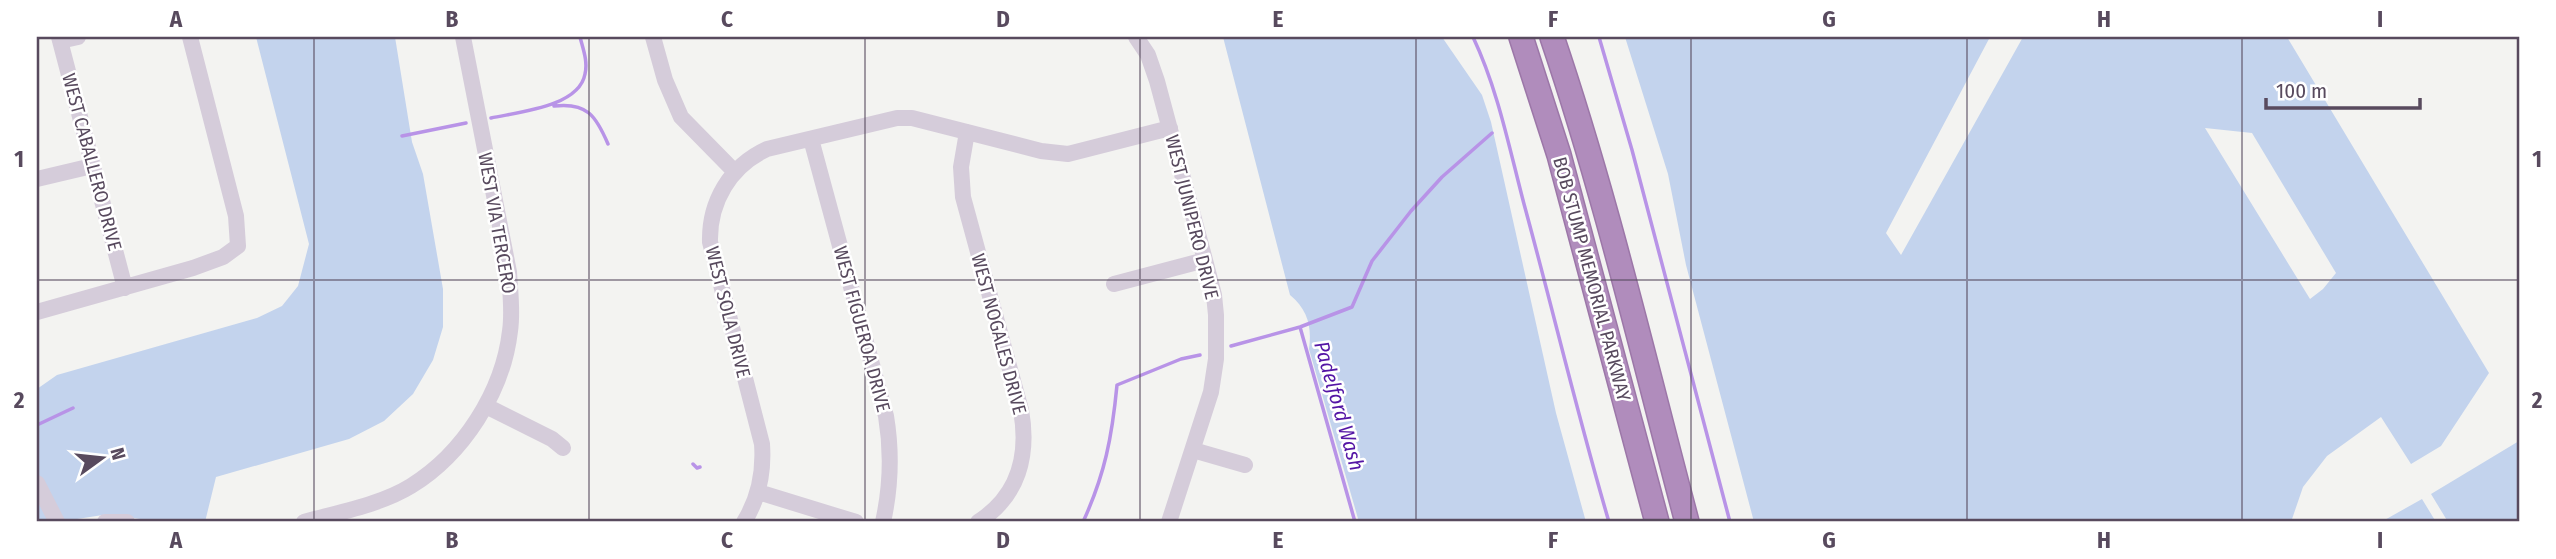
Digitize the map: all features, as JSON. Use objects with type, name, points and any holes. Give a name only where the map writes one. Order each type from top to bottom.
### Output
[{"type":"highway","name":"BOB STUMP MEMORIAL PARKWAY","points":[[1521,37],[1559,155],[1657,522]]},
{"type":"highway","name":"BOB STUMP MEMORIAL PARKWAY","points":[[1552,37],[1583,132],[1687,522]]},
{"type":"street","points":[[60,39],[78,37]]},
{"type":"street","points":[[37,312],[193,268],[222,257],[238,246],[236,216],[190,37]]},
{"type":"street","name":"WEST VIA TERCERO","points":[[304,522],[373,502],[411,486],[453,451],[486,406],[499,376],[510,334],[512,311],[509,272],[463,37]]},
{"type":"street","points":[[653,37],[665,80],[681,117],[735,172],[748,160],[767,149],[897,118],[912,118],[1061,154],[1170,128]]},
{"type":"street","name":"WEST JUNIPERO DRIVE","points":[[1136,37],[1153,66],[1214,295],[1216,359],[1211,391],[1170,522]]},
{"type":"street","name":"WEST CABALLERO DRIVE","points":[[60,39],[125,288]]},
{"type":"street","name":"WEST NOGALES DRIVE","points":[[967,132],[961,167],[962,197],[1021,410],[1024,444],[1022,464],[1013,484],[1001,502],[978,522]]},
{"type":"street","name":"WEST FIGUEROA DRIVE","points":[[811,139],[886,416],[890,477],[883,522]]},
{"type":"street","points":[[37,179],[92,166]]},
{"type":"street","name":"WEST SOLA DRIVE","points":[[735,172],[712,213],[710,242],[762,444],[758,492],[744,522]]},
{"type":"street","points":[[1114,285],[1205,260]]},
{"type":"street","points":[[486,406],[552,439],[562,448]]},
{"type":"street","points":[[1193,450],[1245,465]]},
{"type":"street","points":[[37,483],[57,522]]},
{"type":"street","points":[[758,492],[856,522]]},
{"type":"street","points":[[105,522],[127,522]]},
{"type":"shaded area","points":[[256,37],[395,37],[412,142],[423,174],[443,289],[443,327],[433,360],[413,394],[384,421],[349,439],[216,477],[205,522],[159,522],[109,514],[58,522],[37,522],[37,389],[57,375],[257,318],[282,306],[298,286],[309,244]]},
{"type":"shaded area","points":[[1223,37],[1442,37],[1482,95],[1491,122],[1556,413],[1586,522],[1359,522],[1309,349],[1307,319],[1290,295]]},
{"type":"shaded area","points":[[1625,37],[1990,37],[1886,233],[1901,255],[2023,37],[2287,37],[2489,373],[2441,446],[2411,464],[2381,417],[2327,456],[2303,487],[2291,522],[1754,522],[1686,265],[1668,174]],"holes":[[[2205,128],[2252,133],[2336,273],[2323,289],[2310,299]]]},
{"type":"shaded area","points":[[2519,441],[2519,522],[2448,522],[2431,494]]},
{"type":"shaded area","points":[[2422,499],[2436,522],[2381,522]]},
{"type":"waterway","points":[[491,118],[546,106],[572,94],[580,85],[586,69],[580,37]]},
{"type":"waterway","points":[[1473,37],[1502,119],[1609,522]]},
{"type":"waterway","points":[[1599,37],[1632,150],[1730,522]]},
{"type":"waterway","points":[[554,106],[575,106],[589,113],[608,144]]},
{"type":"waterway","points":[[402,136],[466,123]]},
{"type":"waterway","name":"Padelford Wash","points":[[1231,346],[1300,327],[1352,307],[1372,261],[1411,211],[1442,177],[1492,133]]},
{"type":"waterway","name":"Padelford Wash","points":[[1300,327],[1355,522]]},
{"type":"waterway","points":[[1083,522],[1097,488],[1106,455],[1117,385],[1181,359],[1200,355]]},
{"type":"waterway","points":[[37,425],[73,408]]},
{"type":"waterway","points":[[693,464],[697,468],[700,467]]}]
